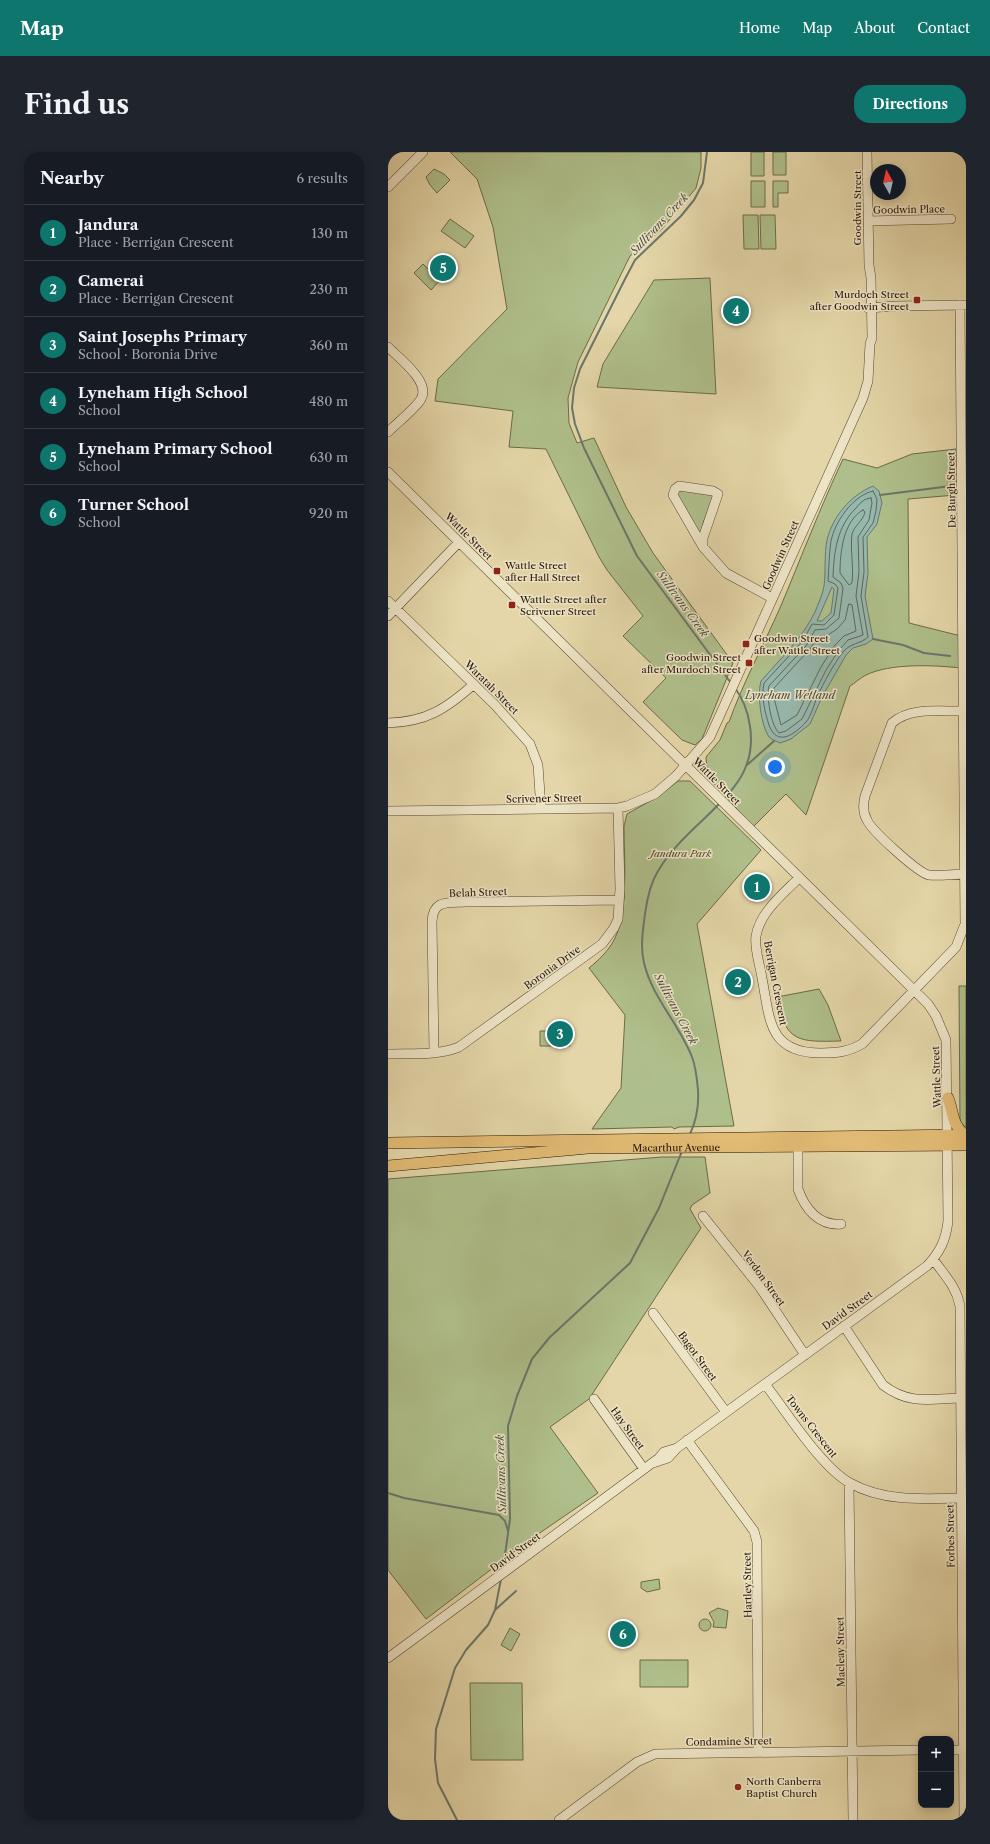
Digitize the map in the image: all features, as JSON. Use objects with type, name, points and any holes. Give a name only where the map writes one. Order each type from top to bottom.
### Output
[{"type":"main road","points":[[948,1098],[953,1111],[954,1122],[965,1139]]},
{"type":"main road","name":"Macarthur Avenue","points":[[388,1143],[588,1144],[798,1141],[948,1141],[965,1139]]},
{"type":"main road","name":"Macarthur Avenue","points":[[388,1166],[588,1144]]},
{"type":"street","points":[[388,187],[423,152]]},
{"type":"street","name":"Goodwin Street","points":[[686,766],[710,737],[863,398],[870,367],[870,344],[872,338],[869,306],[868,265],[868,152]]},
{"type":"street","name":"Goodwin Place","points":[[868,221],[951,219]]},
{"type":"street","points":[[869,306],[963,305]]},
{"type":"street","name":"De Burgh Street","points":[[914,990],[956,947],[962,936],[965,924],[965,711],[962,494],[963,305]]},
{"type":"street","points":[[388,347],[421,380],[422,390],[420,400],[388,432]]},
{"type":"street","name":"Wattle Street","points":[[388,472],[728,809],[914,990],[936,1016],[946,1040],[948,1141]]},
{"type":"street","points":[[703,547],[703,538],[718,494],[713,491],[679,486],[675,489],[673,495],[703,547],[726,574],[772,598]]},
{"type":"street","points":[[388,616],[459,542]]},
{"type":"street","name":"Waratah Street","points":[[388,601],[474,684],[521,733],[534,752],[538,765],[541,809]]},
{"type":"street","points":[[388,722],[405,722],[438,712],[454,702],[474,684]]},
{"type":"street","points":[[965,711],[912,712],[902,716],[892,724],[865,796],[864,806],[865,817],[870,826],[917,870],[929,875],[966,874]]},
{"type":"street","name":"Scrivener Street","points":[[388,811],[618,808],[627,806],[655,794],[686,766]]},
{"type":"street","name":"Boronia Drive","points":[[388,1054],[434,1053],[459,1047],[602,944],[616,924],[619,900],[618,808]]},
{"type":"street","name":"Berrigan Crescent","points":[[799,878],[770,907],[761,920],[756,936],[770,1020],[777,1036],[792,1048],[806,1053],[842,1052],[854,1049],[862,1044],[914,990]]},
{"type":"street","name":"Belah Street","points":[[434,1053],[432,922],[433,912],[436,907],[446,903],[619,900]]},
{"type":"street","points":[[798,1141],[798,1189],[800,1196],[818,1220],[831,1225],[841,1224]]},
{"type":"street","name":"David Street","points":[[388,1658],[653,1463],[664,1452],[677,1448],[933,1259],[942,1248],[947,1236],[948,1141]]},
{"type":"street","name":"Verdon Street","points":[[703,1216],[759,1286],[804,1355]]},
{"type":"street","name":"Forbes Street","points":[[933,1259],[957,1293],[960,1306],[965,1750],[964,1820]]},
{"type":"street","name":"Bagot Street","points":[[653,1313],[726,1412]]},
{"type":"street","points":[[844,1326],[883,1386],[891,1392],[899,1396],[920,1400],[960,1398]]},
{"type":"street","name":"Towns Crescent","points":[[765,1384],[825,1463],[849,1483],[870,1492],[891,1496],[910,1498],[961,1498]]},
{"type":"street","name":"Hay Street","points":[[594,1400],[644,1469]]},
{"type":"street","name":"Hartley Street","points":[[687,1440],[754,1531],[757,1542],[758,1752]]},
{"type":"street","name":"Macleay Street","points":[[849,1483],[853,1820]]},
{"type":"street","name":"Condamine Street","points":[[559,1820],[569,1817],[641,1760],[655,1754],[918,1750]]},
{"type":"street","points":[[954,1750],[965,1750]]},
{"type":"green space","points":[[450,152],[701,152],[701,168],[696,188],[661,230],[630,256],[578,362],[568,398],[569,423],[577,443],[594,438],[626,507],[653,553],[733,663],[702,739],[695,745],[682,740],[643,702],[666,678],[623,636],[643,616],[607,570],[599,557],[546,449],[509,447],[513,411],[435,401],[438,379],[507,309],[493,227],[477,179]]},
{"type":"green space","points":[[751,152],[764,152],[764,176],[751,176]]},
{"type":"green space","points":[[773,152],[786,152],[786,175],[773,175]]},
{"type":"green space","points":[[434,169],[444,174],[450,180],[437,193],[430,185],[426,177]]},
{"type":"green space","points":[[751,181],[765,181],[765,207],[751,207]]},
{"type":"green space","points":[[773,181],[788,181],[788,193],[778,193],[778,207],[773,207]]},
{"type":"green space","points":[[743,215],[758,215],[759,249],[744,249]]},
{"type":"green space","points":[[760,215],[775,215],[776,249],[761,249]]},
{"type":"green space","points":[[450,219],[474,236],[465,248],[441,231]]},
{"type":"green space","points":[[423,264],[440,280],[431,290],[414,273]]},
{"type":"green space","points":[[710,278],[716,394],[597,387],[603,364],[654,280]]},
{"type":"green space","points":[[956,449],[956,495],[908,499],[909,623],[961,636],[961,668],[912,666],[887,668],[866,675],[850,686],[806,815],[786,794],[753,827],[711,780],[707,770],[706,757],[720,740],[727,723],[729,722],[780,608],[818,514],[843,459],[877,468],[912,454]]},
{"type":"green space","points":[[681,489],[715,494],[703,523],[701,535],[694,530],[677,494]]},
{"type":"green space","name":"Jandura Park","points":[[678,781],[690,781],[761,850],[697,924],[734,1126],[679,1127],[674,1129],[672,1127],[592,1129],[621,1088],[625,1015],[589,968],[600,959],[609,948],[619,929],[625,884],[624,826],[627,814],[659,796]]},
{"type":"green space","points":[[959,986],[966,986],[966,1127],[962,1126],[960,1122]]},
{"type":"green space","points":[[819,989],[828,1005],[841,1041],[804,1040],[796,1037],[784,1023],[777,997]]},
{"type":"green space","points":[[540,1031],[570,1031],[570,1046],[540,1046]]},
{"type":"green space","points":[[662,1157],[705,1157],[710,1193],[692,1205],[690,1209],[701,1228],[589,1399],[550,1427],[598,1493],[531,1539],[426,1619],[388,1570],[388,1179]]},
{"type":"green space","points":[[659,1579],[660,1589],[647,1592],[641,1588],[641,1582]]},
{"type":"green space","points":[[718,1608],[728,1611],[726,1628],[713,1627],[714,1622],[709,1613]]},
{"type":"green space","points":[[703,1619],[707,1619],[711,1625],[707,1631],[703,1631],[699,1627],[699,1623]]},
{"type":"green space","points":[[510,1628],[520,1634],[511,1651],[501,1645]]},
{"type":"green space","points":[[640,1660],[688,1660],[688,1687],[640,1687]]},
{"type":"green space","points":[[470,1683],[522,1683],[523,1760],[471,1760]]},
{"type":"water","name":"Lyneham Wetland","points":[[873,486],[879,491],[882,503],[877,524],[867,537],[868,573],[865,596],[873,639],[866,644],[853,648],[846,655],[822,697],[810,724],[791,739],[780,743],[769,737],[766,732],[762,718],[759,694],[761,681],[790,648],[810,622],[822,596],[825,580],[826,546],[833,523],[850,501]],"holes":[[[832,587],[834,589],[831,613],[822,621],[817,621]]]},
{"type":"waterway","name":"Sullivans Creek","points":[[707,152],[703,183],[694,200],[681,216],[635,260],[580,369],[574,388],[572,408],[575,424],[584,448],[637,556],[731,683]]},
{"type":"waterway","points":[[880,495],[959,485]]},
{"type":"waterway","points":[[873,639],[903,645],[924,653],[950,656]]},
{"type":"waterway","name":"Sullivans Creek","points":[[724,799],[742,775],[749,757],[751,746],[748,715],[735,688]]},
{"type":"waterway","points":[[747,765],[774,741]]},
{"type":"waterway","name":"Sullivans Creek","points":[[690,1134],[698,1101],[696,1073],[687,1045],[659,999],[648,975],[643,957],[643,932],[649,892],[658,871],[671,852],[719,804]]},
{"type":"waterway","name":"Sullivans Creek","points":[[503,1569],[510,1519],[508,1426],[517,1396],[532,1359],[549,1338],[630,1263],[659,1208],[682,1151]]},
{"type":"waterway","points":[[388,1493],[404,1498],[499,1515],[505,1521],[508,1531]]},
{"type":"waterway","name":"Sullivans Creek","points":[[457,1820],[438,1783],[435,1759],[436,1729],[455,1668],[466,1650],[488,1625],[495,1610],[501,1579]]},
{"type":"waterway","points":[[495,1610],[516,1591]]},
{"type":"place","name":"Lyneham Primary School","points":[[443,268]]},
{"type":"place","name":"Murdoch Street after Goodwin Street","points":[[917,300]]},
{"type":"place","name":"Lyneham High School","points":[[736,311]]},
{"type":"place","name":"Wattle Street after Hall Street","points":[[497,571]]},
{"type":"place","name":"Wattle Street after Scrivener Street","points":[[512,605]]},
{"type":"place","name":"Goodwin Street after Wattle Street","points":[[746,644]]},
{"type":"place","name":"Goodwin Street after Murdoch Street","points":[[749,663]]},
{"type":"place","name":"Jandura","points":[[757,887]]},
{"type":"place","name":"Camerai","points":[[738,982]]},
{"type":"place","name":"Saint Josephs Primary","points":[[560,1034]]},
{"type":"place","name":"Turner School","points":[[623,1634]]},
{"type":"place","name":"North Canberra Baptist Church","points":[[738,1787]]}]
